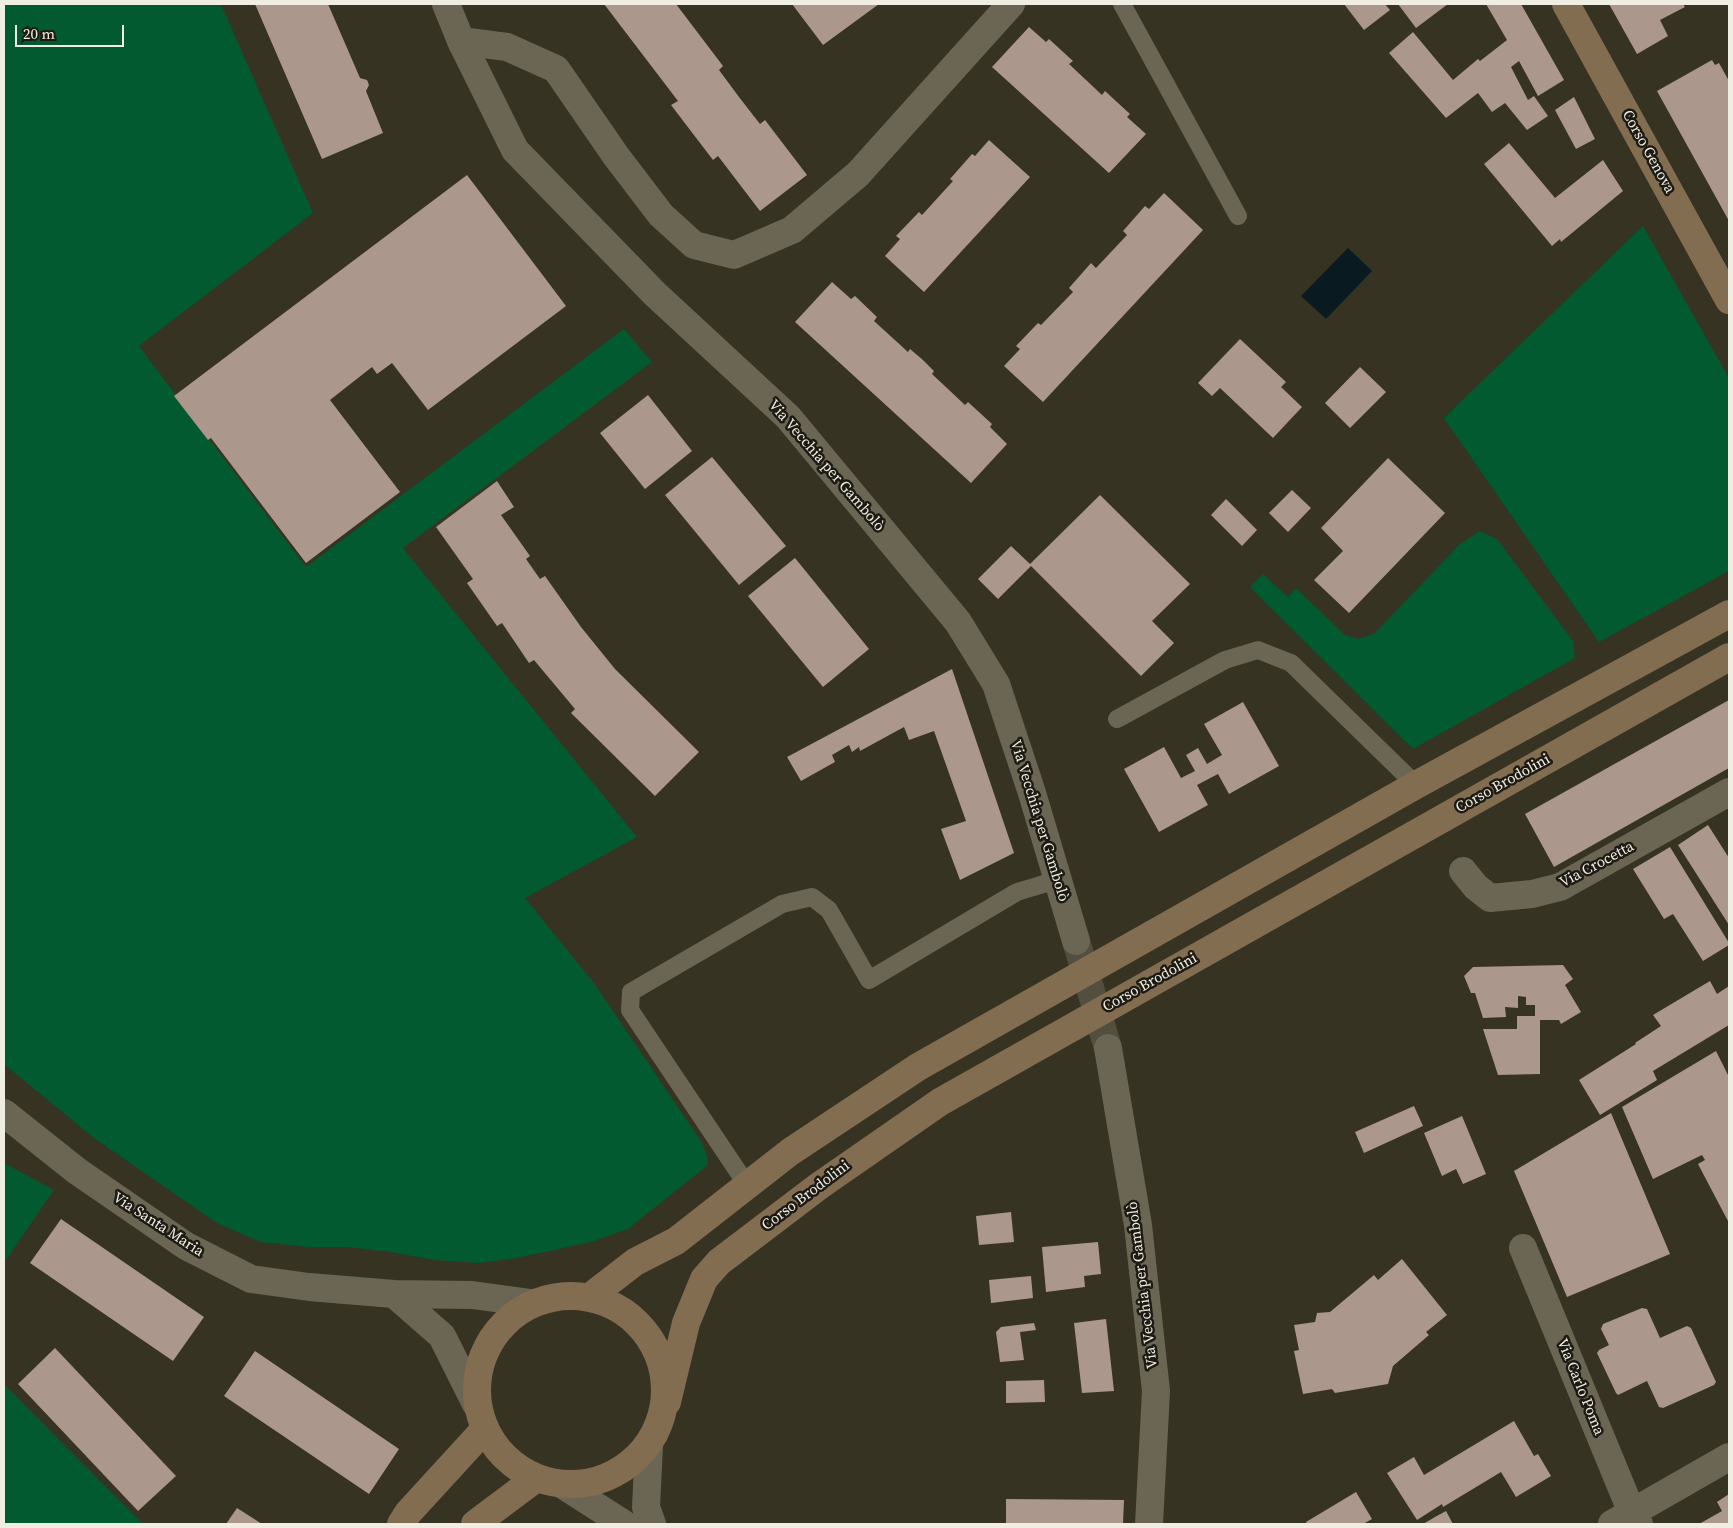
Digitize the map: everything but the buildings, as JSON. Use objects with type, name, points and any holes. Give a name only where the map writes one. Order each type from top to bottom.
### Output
[{"type":"main road","name":"Corso Genova","points":[[1566,4],[1729,300]]},
{"type":"main road","points":[[591,1296],[635,1262],[676,1241],[790,1152],[918,1067],[1416,785],[1729,614]]},
{"type":"main road","name":"Corso Brodolini","points":[[666,1402],[661,1355],[634,1317],[591,1296],[531,1303],[506,1320],[487,1344],[477,1373],[476,1404],[484,1430],[505,1459],[535,1479],[564,1485],[612,1476],[649,1445],[666,1402],[686,1323],[704,1279],[719,1262],[819,1186],[940,1102],[1729,657]]},
{"type":"main road","points":[[401,1524],[408,1513],[484,1430]]},
{"type":"main road","points":[[475,1524],[535,1479]]},
{"type":"street","name":"Via Vecchia per Gambolò","points":[[446,4],[461,41],[515,150],[655,294],[788,417],[958,622],[996,684],[1032,792],[1076,942]]},
{"type":"street","points":[[461,41],[507,48],[556,69],[616,156],[661,215],[694,245],[734,255],[792,230],[858,174],[1011,4]]},
{"type":"street","name":"Via Crocetta","points":[[1463,871],[1476,887],[1490,898],[1532,894],[1560,887],[1729,792]]},
{"type":"street","name":"Via Vecchia per Gambolò","points":[[1108,1048],[1138,1225],[1156,1391],[1149,1524]]},
{"type":"street","name":"Via Santa Maria","points":[[4,1113],[77,1171],[186,1246],[251,1279],[309,1287],[394,1294],[472,1295],[531,1303]]},
{"type":"street","name":"Via Carlo Poma","points":[[1523,1248],[1628,1520]]},
{"type":"street","points":[[394,1294],[442,1336],[476,1404]]},
{"type":"street","points":[[649,1445],[646,1507],[652,1524]]},
{"type":"street","points":[[1628,1520],[1729,1457]]},
{"type":"street","points":[[564,1485],[624,1524]]},
{"type":"lane","points":[[1122,4],[1238,216]]},
{"type":"lane","points":[[1117,719],[1225,660],[1258,650],[1291,663],[1416,785]]},
{"type":"lane","points":[[747,1185],[630,1010],[631,992],[782,904],[812,897],[829,910],[869,980],[1016,892],[1057,880]]},
{"type":"green space","points":[[4,4],[221,4],[313,213],[139,346],[306,567],[624,329],[652,362],[403,548],[637,837],[525,898],[594,983],[701,1141],[707,1155],[708,1165],[628,1229],[591,1242],[517,1258],[479,1263],[435,1260],[348,1247],[308,1247],[261,1242],[217,1223],[94,1138],[4,1064]]},
{"type":"green space","points":[[1643,226],[1729,378],[1729,571],[1599,642],[1444,418]]},
{"type":"green space","points":[[1480,531],[1497,539],[1573,641],[1575,658],[1413,749],[1250,587],[1263,574],[1288,597],[1296,588],[1345,635],[1358,639],[1374,634],[1460,544]]},
{"type":"green space","points":[[4,1163],[54,1190],[4,1263]]},
{"type":"green space","points":[[4,1384],[143,1524],[4,1524]]},
{"type":"shaded area","points":[[1348,248],[1372,271],[1326,319],[1301,296]]},
{"type":"tunnel","points":[[1076,941],[1108,1048]]}]
